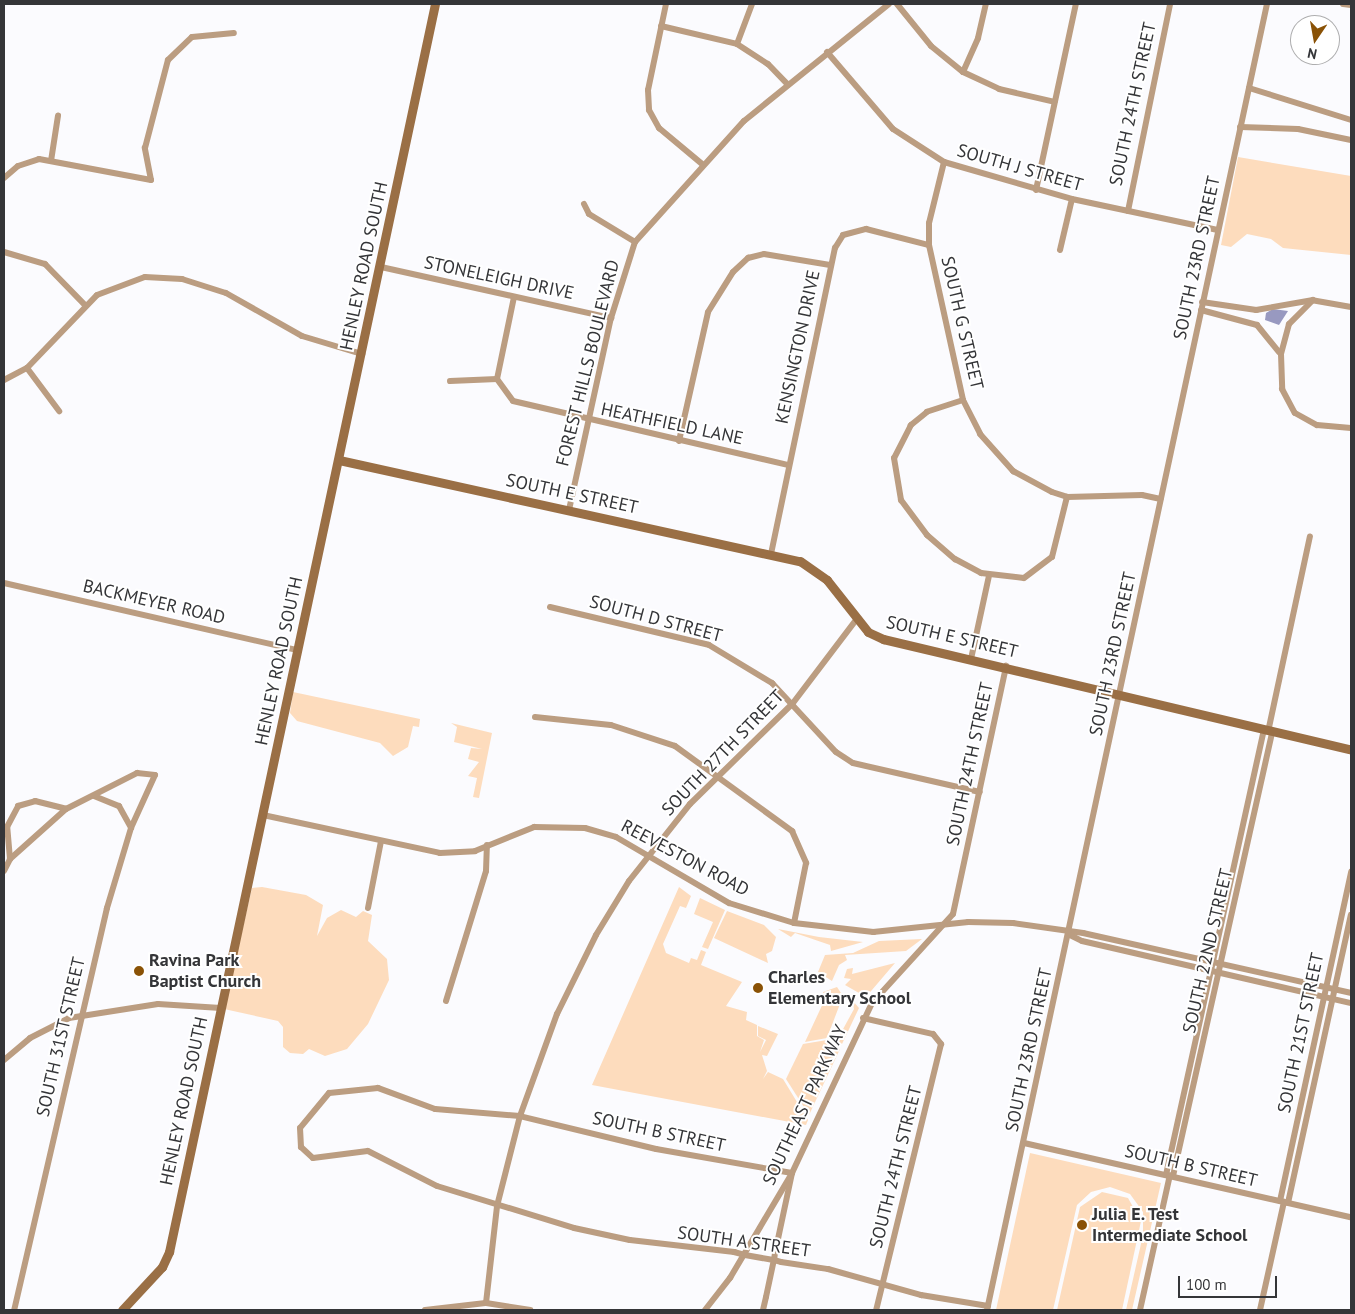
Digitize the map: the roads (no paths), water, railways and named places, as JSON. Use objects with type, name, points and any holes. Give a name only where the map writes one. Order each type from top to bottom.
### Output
[{"type":"street","name":"HENLEY ROAD SOUTH","points":[[122,1310],[162,1267],[169,1252],[381,267],[435,4]]},
{"type":"street","points":[[666,4],[648,90],[650,114],[659,128],[702,164]]},
{"type":"street","points":[[736,44],[752,4]]},
{"type":"street","name":"FOREST HILLS BOULEVARD","points":[[569,510],[611,318],[635,242],[702,164],[788,85],[889,4]]},
{"type":"street","points":[[897,4],[931,46],[963,72],[998,89],[1055,102]]},
{"type":"street","points":[[963,72],[978,38],[986,4]]},
{"type":"street","points":[[1036,190],[1076,4]]},
{"type":"street","name":"SOUTH 24TH STREET","points":[[1128,211],[1170,4]]},
{"type":"street","name":"SOUTH 23RD STREET","points":[[987,1308],[1121,692],[1202,302],[1267,4]]},
{"type":"street","points":[[1343,4],[1351,5]]},
{"type":"street","points":[[661,26],[736,44],[768,64],[788,85]]},
{"type":"street","points":[[4,178],[25,162],[51,161],[151,180],[146,148],[168,60],[192,37],[234,34]]},
{"type":"street","name":"SOUTH J STREET","points":[[827,52],[893,129],[944,162],[1072,200],[1218,230]]},
{"type":"street","points":[[1249,88],[1351,120]]},
{"type":"street","points":[[51,161],[58,116]]},
{"type":"street","points":[[1240,127],[1298,129],[1351,140]]},
{"type":"street","name":"SOUTH G STREET","points":[[944,162],[929,223],[929,245],[963,400],[980,434],[1005,464],[1026,480],[1067,497],[1142,495],[1161,499]]},
{"type":"street","points":[[1060,250],[1072,200]]},
{"type":"street","points":[[584,204],[589,214],[635,242]]},
{"type":"street","name":"KENSINGTON DRIVE","points":[[771,554],[830,265],[844,235],[860,229],[880,230],[929,245]]},
{"type":"street","points":[[4,252],[45,264],[85,305]]},
{"type":"street","points":[[679,441],[708,312],[733,272],[748,258],[764,254],[830,265]]},
{"type":"street","name":"STONELEIGH DRIVE","points":[[381,267],[611,318]]},
{"type":"street","points":[[4,380],[27,368],[85,305],[129,280],[182,278],[248,302],[311,340],[362,354]]},
{"type":"street","points":[[450,381],[497,379],[514,297]]},
{"type":"street","points":[[1313,300],[1286,328],[1280,354],[1282,389],[1295,413],[1317,425],[1351,428]]},
{"type":"street","points":[[1202,302],[1256,310],[1313,300],[1351,307]]},
{"type":"street","points":[[1201,310],[1257,325],[1280,354]]},
{"type":"street","points":[[27,368],[58,411]]},
{"type":"street","name":"HEATHFIELD LANE","points":[[497,379],[513,401],[524,406],[789,465]]},
{"type":"street","points":[[963,400],[927,412],[908,428],[894,458],[895,484],[905,507],[927,535],[962,564],[989,576],[1024,578],[1049,561],[1058,543],[1067,497]]},
{"type":"street","name":"SOUTH E STREET","points":[[339,460],[800,561],[819,573],[856,620],[883,639],[1121,692],[1134,701],[1351,750]]},
{"type":"street","name":"SOUTH 22ND STREET","points":[[1169,1175],[1220,964],[1310,536]]},
{"type":"street","name":"SOUTH 24TH STREET","points":[[971,659],[989,576]]},
{"type":"street","name":"BACKMEYER ROAD","points":[[4,583],[298,650]]},
{"type":"street","name":"SOUTH D STREET","points":[[550,607],[709,645],[760,674],[793,703],[836,752],[853,763],[980,792]]},
{"type":"street","name":"SOUTH 27TH STREET","points":[[486,1303],[497,1206],[520,1116],[570,986],[596,936],[649,856],[719,774],[793,703],[856,620]]},
{"type":"street","name":"SOUTH 24TH STREET","points":[[947,924],[953,914],[1006,666]]},
{"type":"street","points":[[535,717],[583,720],[639,732],[691,754],[792,831],[800,842],[806,872],[794,922]]},
{"type":"street","name":"SOUTH 22ND STREET","points":[[1140,1310],[1210,970],[1268,731]]},
{"type":"street","name":"SOUTH 31ST STREET","points":[[14,1310],[81,1017],[130,828],[155,775],[137,773],[94,796]]},
{"type":"street","points":[[4,871],[10,859],[66,809],[94,796],[119,806],[130,828]]},
{"type":"street","points":[[10,859],[7,826],[18,806],[35,801],[66,809]]},
{"type":"street","name":"REEVESTON ROAD","points":[[263,815],[440,853],[475,851],[534,827],[562,825],[616,837],[729,903],[794,922],[873,932],[947,924],[1012,923],[1212,962],[1351,993]]},
{"type":"street","points":[[368,908],[382,841]]},
{"type":"street","points":[[446,1001],[486,871],[487,845]]},
{"type":"street","name":"SOUTH 21ST STREET","points":[[1284,1202],[1324,997],[1351,872]]},
{"type":"street","name":"SOUTH 21ST STREET","points":[[1260,1310],[1351,914]]},
{"type":"street","name":"SOUTHEAST PARKWAY","points":[[705,1310],[745,1255],[792,1173],[863,1018],[898,970],[947,924]]},
{"type":"street","name":"REEVESTON ROAD","points":[[1068,934],[1082,941],[1351,1003]]},
{"type":"street","points":[[5,1056],[46,1028],[81,1017],[158,1004],[221,1008]]},
{"type":"street","name":"SOUTH 24TH STREET","points":[[863,1018],[933,1034],[940,1050],[881,1283],[876,1310]]},
{"type":"street","name":"SOUTH B STREET","points":[[497,1206],[437,1186],[368,1151],[313,1158],[301,1147],[299,1133],[321,1099],[355,1087],[378,1088],[435,1110],[520,1116],[656,1149],[792,1173]]},
{"type":"street","name":"SOUTH B STREET","points":[[1024,1143],[1351,1217]]},
{"type":"street","points":[[763,1310],[792,1173]]},
{"type":"street","name":"SOUTH A STREET","points":[[497,1206],[630,1240],[774,1260],[881,1283],[938,1299],[987,1308]]},
{"type":"street","points":[[425,1310],[486,1303],[530,1310]]},
{"type":"water","points":[[1273,309],[1288,311],[1279,325],[1265,320],[1266,313]]},
{"type":"place","name":"Ravina Park Baptist Church","points":[[139,971]]},
{"type":"place","name":"Charles Elementary School","points":[[758,988]]},
{"type":"place","name":"Julia E. Test Intermediate School","points":[[1082,1225]]}]
